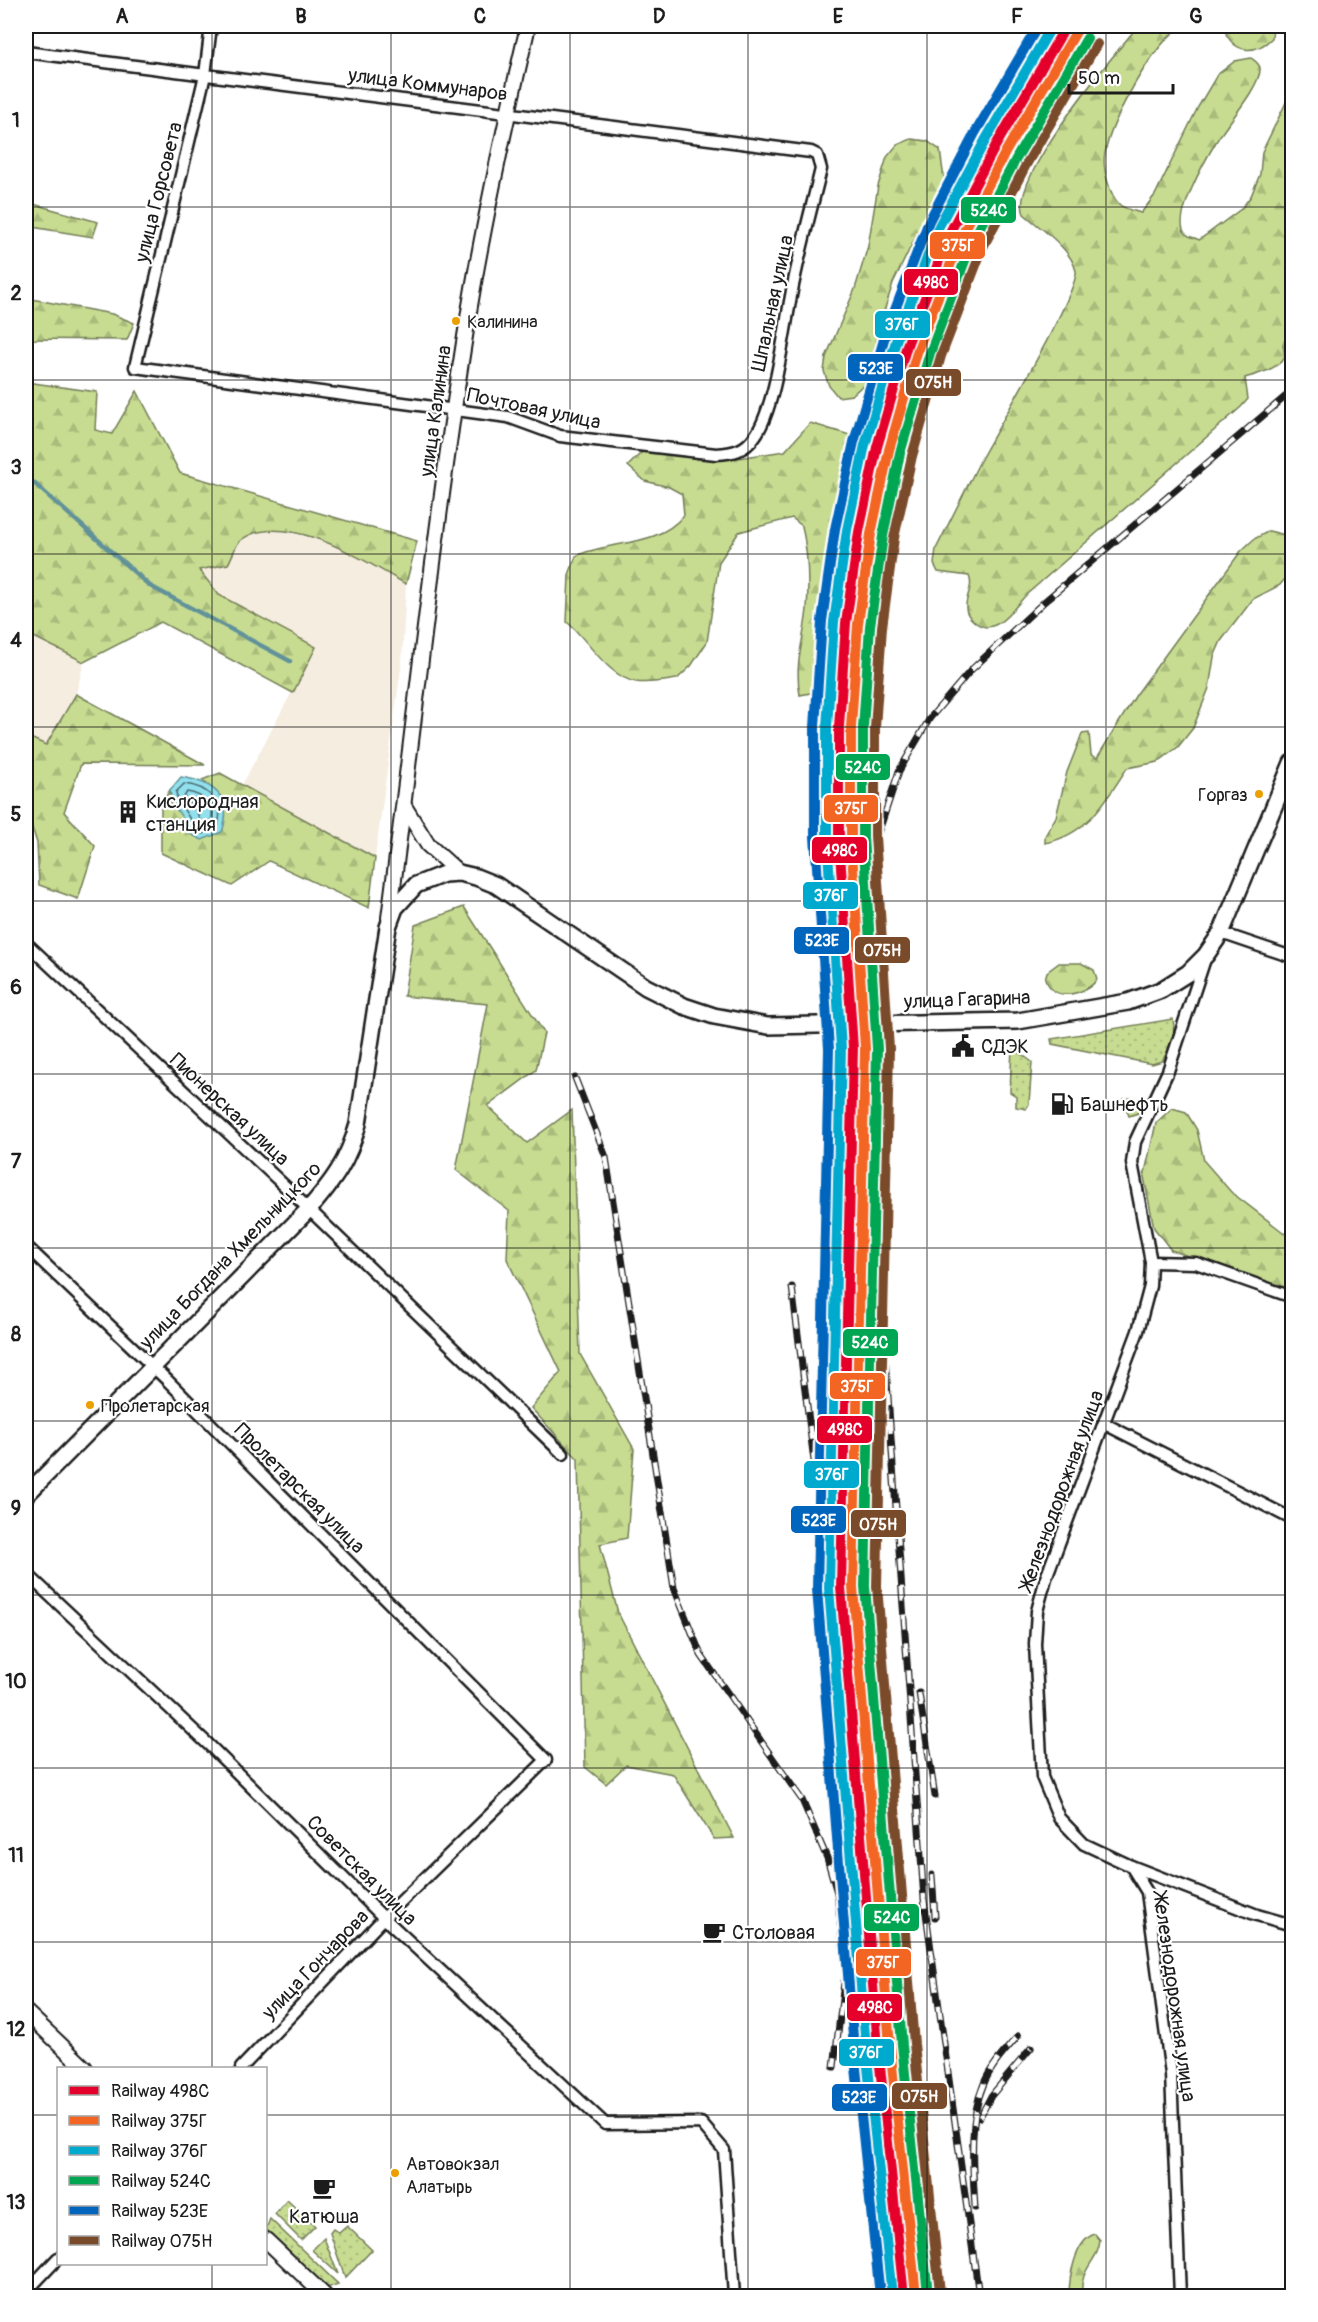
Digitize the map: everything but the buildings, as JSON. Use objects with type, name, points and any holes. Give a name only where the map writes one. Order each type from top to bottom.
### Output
[{"type":"main road","name":"улица Гагарина","points":[[388,927],[395,908],[416,885],[430,877],[459,873],[496,885],[646,987],[684,1006],[714,1016],[768,1026],[1018,1021],[1128,1002],[1161,990],[1188,973],[1206,955],[1221,933],[1293,763]]},
{"type":"main road","name":"улица Богдана Хмельницкого","points":[[26,1496],[309,1209],[340,1171],[350,1153],[358,1124],[388,927]]},
{"type":"street","name":"улица Горсовета","points":[[135,367],[205,75],[211,26]]},
{"type":"street","name":"улица Калинина","points":[[388,927],[454,410],[471,301],[507,112],[528,26]]},
{"type":"street","name":"улица Коммунаров","points":[[26,52],[811,152],[821,161]]},
{"type":"street","name":"Шпальная улица","points":[[746,447],[756,435],[769,408],[821,161]]},
{"type":"street","name":"Почтовая улица","points":[[135,367],[508,417],[560,436],[716,454],[734,453],[746,447]]},
{"type":"street","points":[[404,806],[428,845],[459,873]]},
{"type":"street","points":[[1221,933],[1293,957]]},
{"type":"street","name":"Пионерская улица","points":[[26,943],[309,1209],[563,1454]]},
{"type":"street","name":"Железнодорожная улица","points":[[1180,2296],[1171,2074],[1147,1892],[1131,1866],[1084,1844],[1059,1818],[1041,1777],[1035,1644],[1037,1611],[1046,1578],[1105,1424],[1138,1331],[1150,1286],[1151,1262],[1132,1163],[1136,1142],[1168,1071],[1206,955]]},
{"type":"street","name":"Пролетарская улица","points":[[26,1246],[153,1366],[546,1760]]},
{"type":"street","points":[[1151,1262],[1196,1263],[1293,1297]]},
{"type":"street","points":[[1105,1424],[1293,1519]]},
{"type":"street","name":"Советская улица","points":[[26,1573],[200,1736],[384,1918],[605,2124],[701,2123],[724,2150],[734,2296]]},
{"type":"street","name":"улица Гончарова","points":[[242,2067],[384,1918],[546,1760]]},
{"type":"street","points":[[1131,1866],[1257,1915],[1293,1925]]},
{"type":"street","points":[[26,2012],[84,2067]]},
{"type":"street","points":[[267,2241],[325,2296]]},
{"type":"street","points":[[26,2292],[57,2259]]},
{"type":"shaded area","points":[[269,528],[330,542],[406,584],[402,661],[375,858],[242,785],[316,647],[218,595],[199,570],[228,564],[240,541]]},
{"type":"shaded area","points":[[26,633],[84,662],[76,694],[46,746],[26,736]]},
{"type":"green space","points":[[1138,26],[1182,26],[1171,35],[1146,65],[1115,121],[1105,153],[1107,180],[1113,195],[1120,205],[1130,210],[1141,213],[1155,195],[1198,107],[1217,75],[1235,61],[1251,58],[1258,63],[1260,68],[1255,84],[1205,161],[1186,203],[1182,227],[1191,237],[1199,240],[1241,209],[1251,196],[1260,174],[1262,152],[1292,90],[1292,335],[1287,337],[1283,344],[1285,358],[1281,362],[1267,371],[1245,378],[1248,399],[1241,407],[1027,594],[1004,619],[998,624],[983,627],[972,620],[966,610],[969,576],[938,572],[934,564],[936,549],[981,459],[1065,305],[1076,271],[1062,247],[1024,214],[1023,197],[1032,174],[1066,118]]},
{"type":"green space","points":[[1229,26],[1273,26],[1272,38],[1260,47],[1247,50],[1230,41],[1226,34]]},
{"type":"green space","points":[[911,139],[927,141],[940,150],[944,179],[893,283],[879,327],[870,372],[863,385],[852,395],[838,397],[829,386],[824,371],[826,357],[855,289],[868,246],[878,186],[887,157],[897,145]]},
{"type":"green space","points":[[26,202],[98,222],[93,237],[26,226]]},
{"type":"green space","points":[[26,298],[112,314],[134,323],[127,340],[26,339]]},
{"type":"green space","points":[[26,382],[97,392],[95,430],[112,434],[137,391],[180,473],[417,541],[406,584],[370,563],[325,542],[302,534],[280,530],[259,532],[241,540],[228,564],[199,570],[219,595],[316,647],[293,693],[161,622],[84,662],[26,633]]},
{"type":"green space","points":[[810,423],[850,435],[854,447],[828,582],[824,616],[824,658],[815,692],[800,695],[798,683],[807,609],[808,567],[802,526],[792,518],[739,532],[719,562],[707,642],[691,666],[677,679],[641,683],[626,679],[616,673],[567,622],[569,575],[576,556],[661,533],[673,526],[684,515],[682,494],[669,487],[645,481],[628,466],[644,450],[732,459],[785,451]]},
{"type":"green space","points":[[1269,531],[1285,535],[1292,549],[1289,574],[1280,585],[1253,599],[1221,641],[1214,657],[1209,688],[1193,728],[1178,747],[1158,762],[1127,768],[1102,805],[1084,825],[1060,839],[1045,843],[1045,836],[1056,817],[1067,772],[1082,734],[1089,733],[1091,755],[1097,758],[1136,695],[1241,551],[1254,539]]},
{"type":"green space","points":[[76,694],[205,765],[81,764],[64,812],[95,846],[78,899],[39,885],[37,843],[26,809],[26,736],[46,745]]},
{"type":"green space","points":[[220,773],[375,858],[369,908],[269,861],[232,886],[161,853],[161,804],[170,790],[170,802],[186,819],[224,799],[202,780]]},
{"type":"green space","points":[[464,907],[544,1033],[536,1070],[488,1106],[527,1143],[572,1110],[580,1354],[634,1449],[627,1538],[600,1544],[618,1613],[734,1838],[714,1839],[673,1774],[626,1765],[606,1784],[585,1767],[578,1459],[531,1408],[561,1372],[507,1259],[509,1211],[456,1170],[488,1004],[404,996],[415,925]]},
{"type":"green space","points":[[1059,963],[1081,963],[1094,970],[1097,979],[1089,987],[1071,994],[1054,991],[1045,979],[1047,972]]},
{"type":"green space","points":[[1173,1019],[1173,1036],[1168,1051],[1162,1061],[1152,1064],[1052,1044],[1051,1039]]},
{"type":"green space","points":[[1012,1047],[1032,1062],[1029,1104],[1026,1109],[1016,1107],[1016,1096],[1010,1092]]},
{"type":"green space","points":[[1132,1098],[1144,1105],[1138,1113],[1129,1116],[1123,1099]]},
{"type":"green space","points":[[1172,1108],[1186,1112],[1197,1130],[1204,1161],[1231,1192],[1292,1239],[1292,1292],[1171,1250],[1154,1228],[1144,1177],[1156,1123]]},
{"type":"green space","points":[[287,2200],[315,2226],[301,2240],[275,2214]]},
{"type":"green space","points":[[270,2219],[338,2284],[327,2288],[267,2230]]},
{"type":"green space","points":[[347,2226],[372,2250],[345,2278],[330,2233],[333,2229],[339,2233]]},
{"type":"green space","points":[[1095,2234],[1100,2240],[1099,2247],[1083,2278],[1082,2296],[1069,2296],[1074,2261],[1082,2244]]},
{"type":"green space","points":[[324,2238],[338,2274],[312,2250]]},
{"type":"water","points":[[181,777],[203,783],[218,794],[225,810],[222,832],[202,840],[190,834],[171,797],[170,790]]},
{"type":"waterway","points":[[26,476],[150,586],[290,661]]},
{"type":"railway","points":[[979,2296],[924,1899],[859,991],[852,818],[853,691],[864,573],[887,461],[925,332],[961,237],[1002,154],[1055,61],[1080,26]]},
{"type":"railway","points":[[863,922],[879,831],[899,771],[930,718],[971,670],[1045,601],[1292,391]]},
{"type":"railway","points":[[575,1078],[606,1157],[674,1588],[701,1655],[802,1800],[827,1858],[837,1893],[845,1974],[834,2067]]},
{"type":"railway","points":[[792,1287],[826,1556],[829,1714],[847,1905]]},
{"type":"railway","points":[[919,1693],[935,1796]]},
{"type":"railway","points":[[932,1875],[935,1917]]},
{"type":"railway","points":[[855,1882],[856,1972]]},
{"type":"railway","points":[[852,1964],[876,2296]]},
{"type":"railway","points":[[975,2208],[973,2130],[978,2100],[990,2072],[1018,2036]]},
{"type":"railway","points":[[980,2117],[991,2096],[1031,2048]]},
{"type":"rail line","name":"523Е","points":[[880,2296],[854,2049],[817,1589],[829,1049],[815,837],[815,727],[822,621],[835,529],[854,442],[885,336],[929,221],[975,133],[1038,26]]},
{"type":"rail line","name":"376Г","points":[[892,2296],[866,2048],[829,1588],[841,1048],[827,837],[827,727],[834,622],[847,530],[865,445],[896,341],[939,226],[986,139],[1052,26]]},
{"type":"rail line","name":"498С","points":[[904,2296],[878,2047],[841,1587],[853,1048],[839,837],[839,727],[846,623],[859,532],[877,447],[907,345],[950,232],[996,145],[1066,26]]},
{"type":"rail line","name":"375Г","points":[[916,2295],[890,2046],[853,1587],[865,1048],[851,837],[851,727],[858,624],[871,534],[889,450],[918,349],[961,237],[1006,151],[1076,32]]},
{"type":"rail line","name":"524С","points":[[928,2294],[902,2045],[865,1586],[877,1049],[863,836],[863,728],[870,626],[883,536],[900,453],[930,353],[972,242],[1017,157],[1087,38]]},
{"type":"rail line","name":"075Н","points":[[940,2292],[914,2044],[877,1586],[889,1049],[875,836],[875,728],[882,627],[894,538],[912,456],[941,356],[983,247],[1027,163],[1097,44]]},
{"type":"place","name":"Калинина","points":[[456,321]]},
{"type":"place","name":"Горгаз","points":[[1259,794]]},
{"type":"place","name":"Кислородная станция","points":[[128,812]]},
{"type":"place","name":"СДЭК","points":[[963,1046]]},
{"type":"place","name":"Башнефть","points":[[1062,1104]]},
{"type":"place","name":"Пролетарская","points":[[90,1405]]},
{"type":"place","name":"Столовая","points":[[714,1932]]},
{"type":"place","name":"Автовокзал Алатырь","points":[[395,2173]]},
{"type":"place","name":"Катюша","points":[[324,2188]]}]
